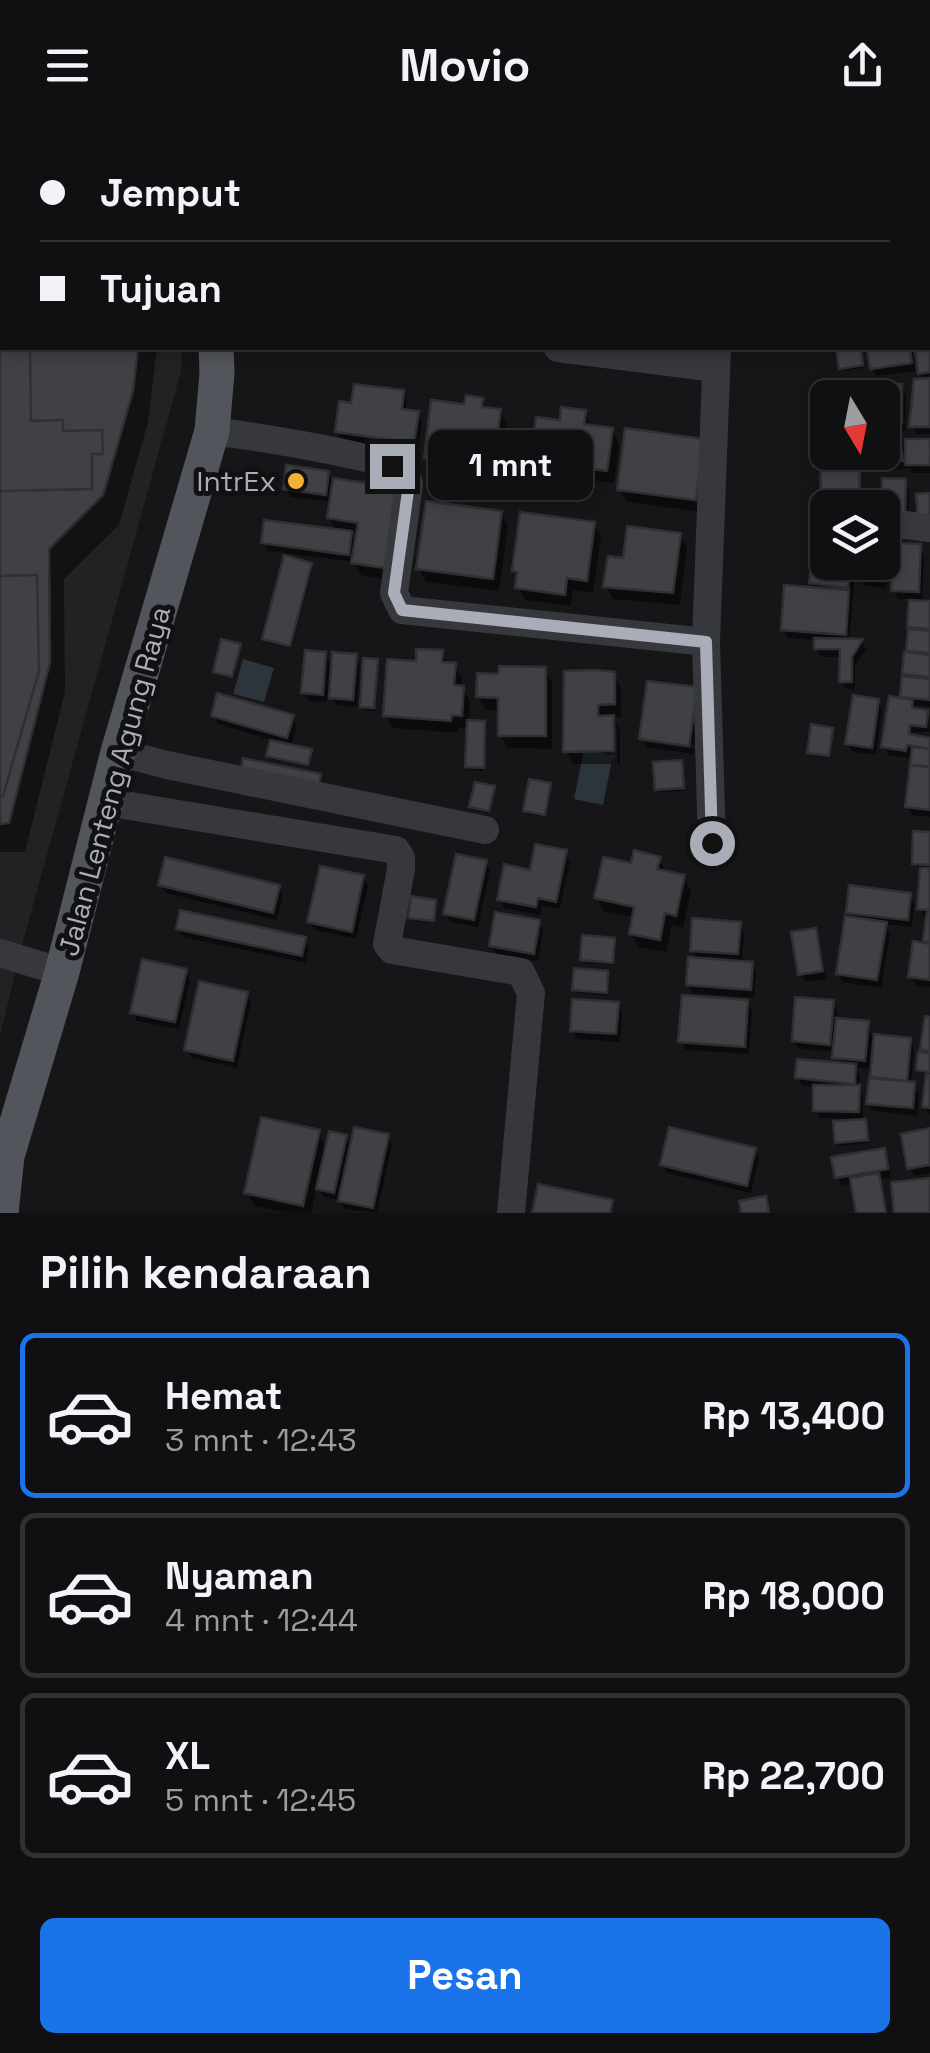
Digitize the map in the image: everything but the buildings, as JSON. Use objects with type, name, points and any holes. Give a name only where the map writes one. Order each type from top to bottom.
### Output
[{"type":"main road","name":"Jalan Lenteng Agung Raya","points":[[1,1213],[7,1156],[62,972],[118,752],[212,431],[221,356]]},
{"type":"street","points":[[590,350],[716,358],[706,642],[712,843]]},
{"type":"street","points":[[212,431],[254,436],[401,471],[409,484],[394,593],[402,610],[706,642]]},
{"type":"street","points":[[900,524],[930,528]]},
{"type":"street","points":[[118,752],[485,830]]},
{"type":"street","points":[[106,802],[396,850],[401,869],[387,944],[392,950],[521,972],[530,993],[511,1213]]},
{"type":"street","points":[[0,953],[62,972]]},
{"type":"shaded area","points":[[0,350],[182,350],[181,371],[0,1036]]},
{"type":"shaded area","points":[[243,659],[274,668],[264,702],[233,694]]},
{"type":"shaded area","points":[[584,750],[613,755],[603,805],[574,799]]},
{"type":"place","name":"IntrEx","points":[[296,481]]},
{"type":"route","points":[[392,466],[401,471],[409,484],[394,593],[402,610],[706,642],[712,843]]}]
